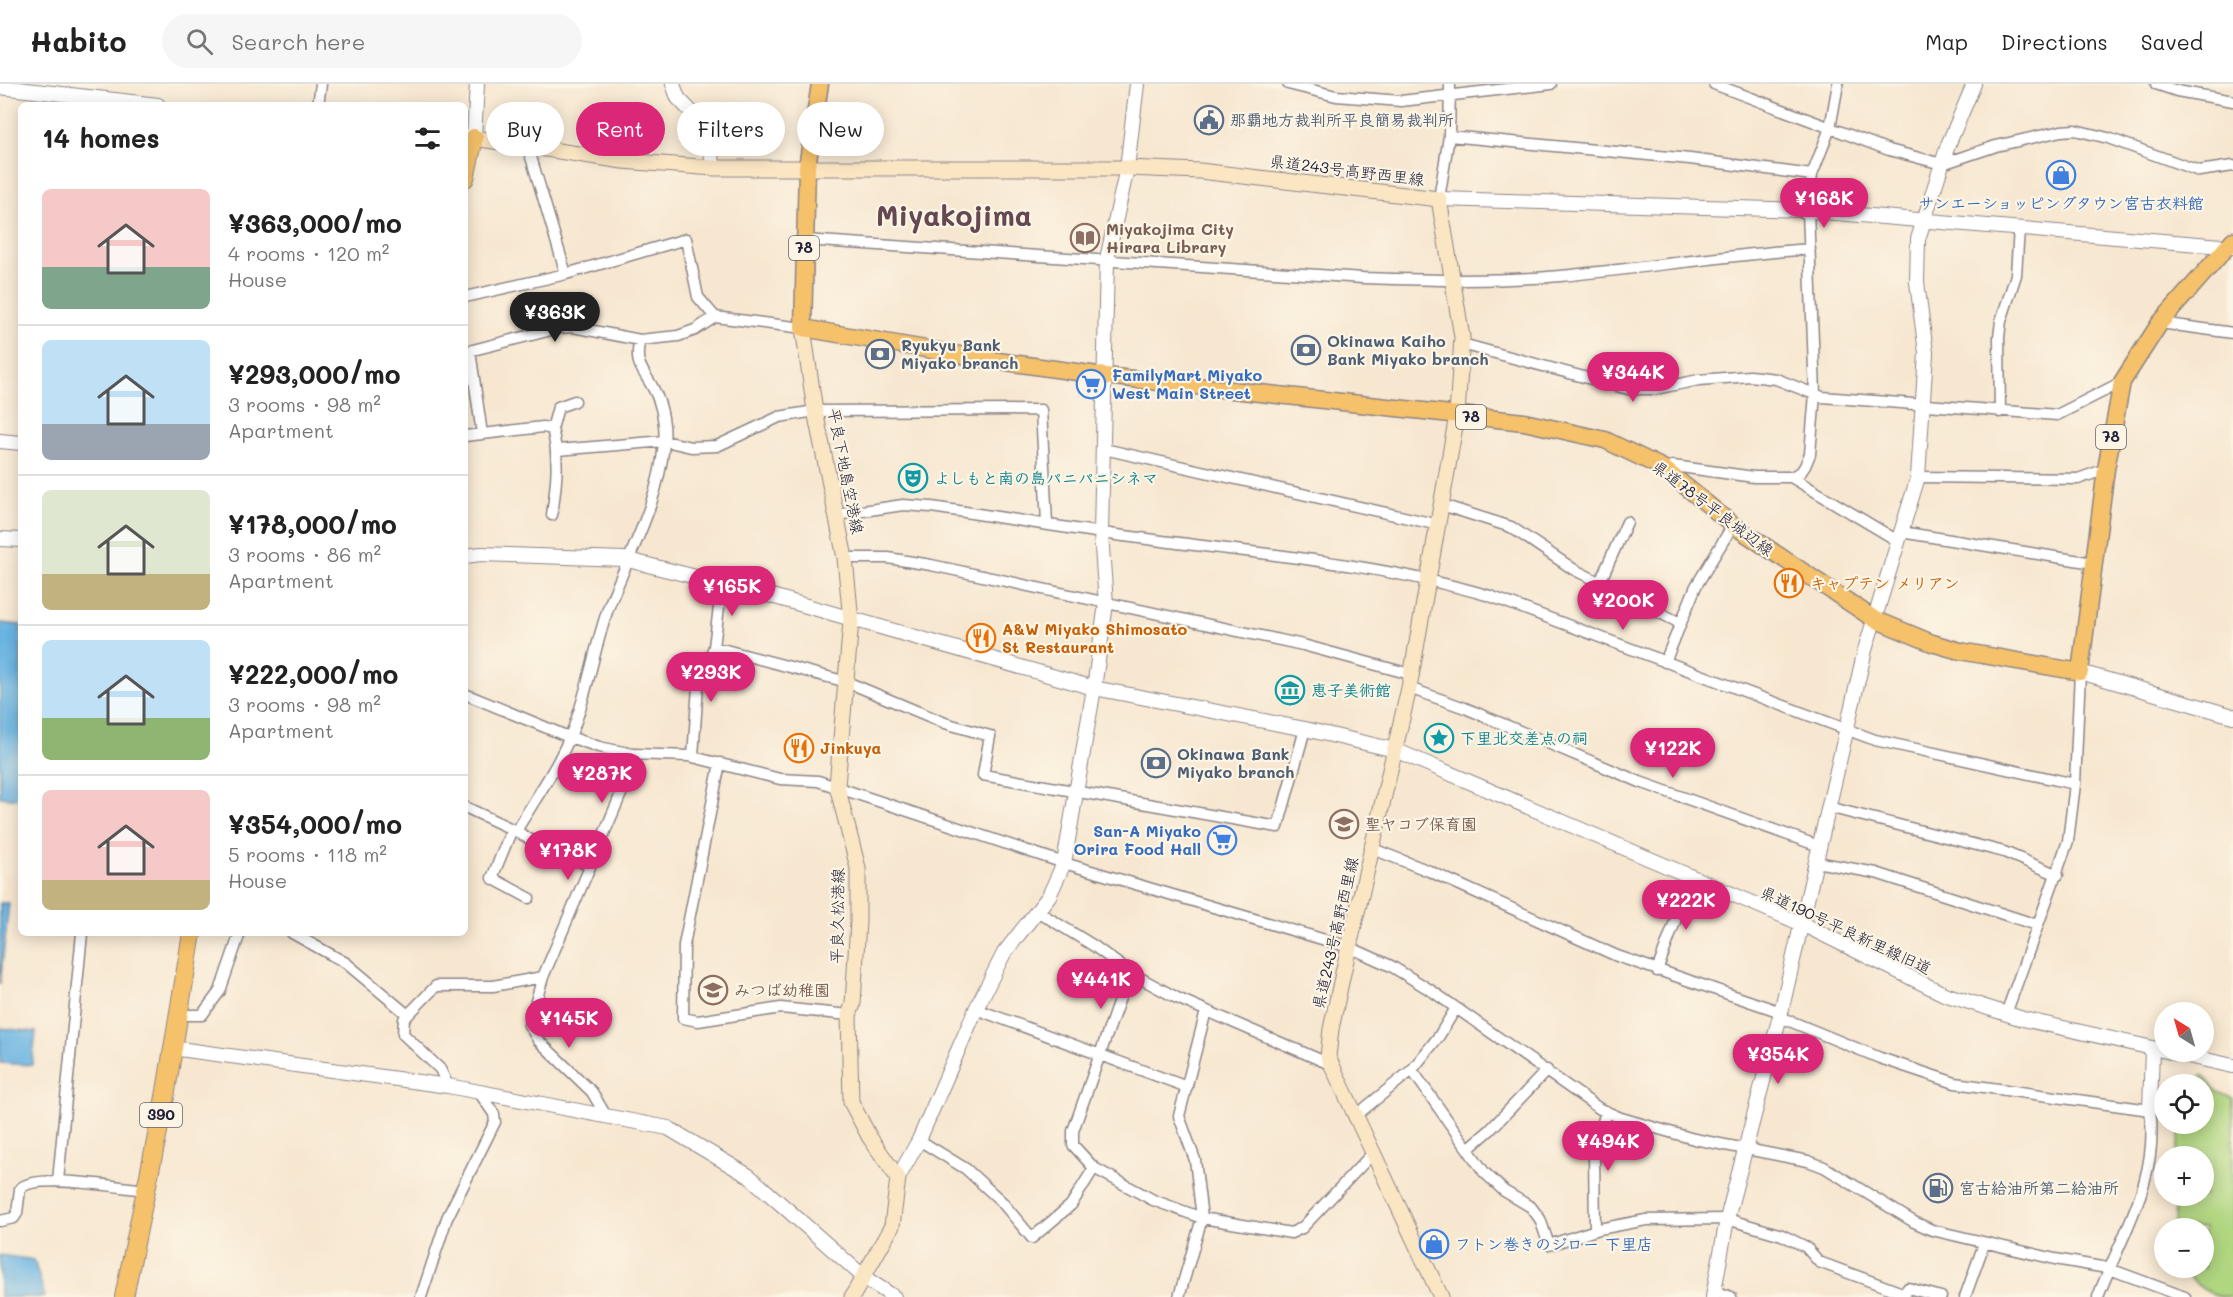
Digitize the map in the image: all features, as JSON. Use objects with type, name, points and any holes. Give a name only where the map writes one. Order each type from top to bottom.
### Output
[{"type":"highway","points":[[468,153],[470,137]]},
{"type":"highway","name":"390","points":[[124,1297],[146,1190],[191,936]]},
{"type":"main road","points":[[807,167],[820,84]]},
{"type":"main road","name":"県道243号高野西里線","points":[[470,137],[486,140]]},
{"type":"main road","name":"県道243号高野西里線","points":[[564,152],[623,161],[714,168],[1127,168],[1200,171],[1439,199],[1454,281],[1462,344],[1457,416],[1430,581],[1410,681],[1331,1029],[1328,1057],[1354,1117],[1441,1297]]},
{"type":"main road","name":"78","points":[[803,328],[807,167]]},
{"type":"main road","name":"78","points":[[2080,672],[2106,469],[2122,382],[2160,323],[2231,244]]},
{"type":"main road","name":"県道78号平良城辺線","points":[[803,328],[963,356],[1104,376],[1524,422],[1605,440],[1663,468],[1733,525],[1874,619],[1932,643],[1960,651],[2080,672]]},
{"type":"main road","name":"平良下地島空港線","points":[[803,328],[815,411],[844,558],[851,621]]},
{"type":"main road","name":"平良久松港線","points":[[851,621],[837,786],[858,868],[858,921],[852,1004],[849,1016],[851,1102],[870,1138],[898,1178]]},
{"type":"main road","points":[[852,1297],[865,1278],[892,1226],[898,1178]]},
{"type":"street","points":[[318,102],[321,84]]},
{"type":"street","points":[[470,137],[477,84]]},
{"type":"street","points":[[673,84],[678,98],[706,127],[714,168]]},
{"type":"street","points":[[898,1178],[920,1140],[976,1009],[1004,954],[1049,896],[1064,863],[1106,604],[1101,533],[1107,259],[1127,168],[1137,84]]},
{"type":"street","points":[[1288,84],[1336,96],[1401,101],[1551,84]]},
{"type":"street","points":[[1450,84],[1449,136],[1439,199],[1808,210],[2231,244]]},
{"type":"street","points":[[1714,84],[1889,150],[1942,164],[1996,146],[2075,130],[2108,138],[2199,171],[2233,166]]},
{"type":"street","points":[[1663,468],[1672,466],[1754,477],[1791,477],[1801,472],[1810,454],[1815,394],[1808,210],[1812,175],[1830,128],[1838,84]]},
{"type":"street","points":[[1731,1297],[1714,1294],[1727,1219],[1780,1015],[1874,619],[1918,477],[1926,352],[1916,272],[1918,239],[1942,164],[1974,84]]},
{"type":"street","points":[[2156,84],[2177,91],[2233,101]]},
{"type":"street","points":[[0,87],[132,102]]},
{"type":"street","points":[[1449,136],[1690,159],[1812,175]]},
{"type":"street","points":[[531,156],[566,274]]},
{"type":"street","points":[[2000,412],[2000,328],[2016,275],[2019,228]]},
{"type":"street","points":[[468,296],[566,274],[686,239],[698,297],[715,317]]},
{"type":"street","points":[[805,240],[1363,278],[1454,281],[1558,276],[1732,254],[1810,249]]},
{"type":"street","points":[[482,434],[468,352],[560,328],[573,327],[640,340],[678,336],[695,330],[715,317],[803,328]]},
{"type":"street","points":[[2160,323],[2233,333]]},
{"type":"street","points":[[529,898],[492,878],[514,830],[569,737],[578,716],[599,632],[657,490],[665,441],[663,418],[654,390],[641,372],[637,352],[640,340]]},
{"type":"street","points":[[1462,344],[1628,389],[1655,389],[1699,380],[1750,376],[1776,379],[1815,394],[1854,400],[2000,412],[2057,415],[2122,382]]},
{"type":"street","points":[[552,515],[557,483],[557,450],[552,429],[558,407],[575,401]]},
{"type":"street","points":[[557,450],[665,441],[691,447],[717,446],[779,417],[815,411],[1041,410],[1047,523]]},
{"type":"street","points":[[468,436],[543,427],[552,429]]},
{"type":"street","points":[[0,441],[18,443]]},
{"type":"street","points":[[1104,449],[1439,525]]},
{"type":"street","points":[[1918,477],[2078,479],[2106,469]]},
{"type":"street","points":[[1791,477],[1900,537],[2093,563]]},
{"type":"street","points":[[1442,505],[1511,527],[1573,569],[1680,623]]},
{"type":"street","points":[[836,515],[903,506],[1292,556],[1430,581],[1490,596],[1847,730],[1898,746],[2075,784]]},
{"type":"street","points":[[1600,582],[1627,522]]},
{"type":"street","points":[[1665,662],[1696,586],[1733,525]]},
{"type":"street","points":[[0,538],[18,540]]},
{"type":"street","name":"県道190号平良新里線旧道","points":[[468,556],[504,554],[628,560],[722,583],[1094,688],[1305,729],[1395,750],[1451,772],[1694,880],[1802,924],[1944,994],[2006,1014],[2233,1066]]},
{"type":"street","points":[[844,558],[888,558],[931,565],[1303,645],[1410,681],[1443,699],[1640,782],[1819,846]]},
{"type":"street","points":[[693,756],[698,686],[714,647],[722,583]]},
{"type":"street","points":[[714,647],[847,682],[945,723],[990,736],[983,775],[1278,827],[1305,729]]},
{"type":"street","points":[[2006,1014],[2068,841],[2075,784],[2080,672],[2233,716]]},
{"type":"street","points":[[468,695],[599,747],[638,754],[693,756],[780,779],[818,781],[837,786],[1064,863],[1349,947],[1391,966],[1456,1008],[1583,1098],[1606,1111],[1694,1138],[1824,1167],[1914,1222],[1932,1230],[1984,1244],[2108,1269],[2169,1294],[2185,1297]]},
{"type":"street","points":[[606,1116],[592,1092],[538,1040],[529,1025],[543,977],[638,754]]},
{"type":"street","points":[[720,763],[684,945],[682,1018],[698,1021],[781,1008],[849,1016]]},
{"type":"street","points":[[1828,807],[2004,852],[2058,874]]},
{"type":"street","points":[[468,808],[536,843],[590,866]]},
{"type":"street","points":[[1373,849],[1455,883],[1579,941],[1780,1015],[1880,1058],[1955,1083],[2150,1110]]},
{"type":"street","points":[[1815,862],[1876,873],[2037,925]]},
{"type":"street","points":[[1657,971],[1685,894],[1694,880]]},
{"type":"street","points":[[1037,912],[1094,946],[1130,972],[1206,1011],[1332,1065]]},
{"type":"street","points":[[58,1181],[82,936]]},
{"type":"street","points":[[178,1015],[202,1015],[220,991],[239,936]]},
{"type":"street","points":[[297,936],[346,963],[408,1015]]},
{"type":"street","points":[[1130,972],[1071,1138],[1074,1145],[1094,1168],[1153,1200],[1202,1218],[1291,1233],[1302,1228],[1372,1154]]},
{"type":"street","points":[[448,1086],[440,1069],[403,1034],[404,1019],[436,986],[493,986],[543,977]]},
{"type":"street","points":[[1354,1117],[1412,1070],[1439,1036],[1456,1008]]},
{"type":"street","points":[[976,1009],[1100,1057],[1187,1087]]},
{"type":"street","points":[[1179,1297],[1202,1218],[1195,1160],[1179,1116],[1206,1011]]},
{"type":"street","points":[[172,1048],[448,1086],[668,1128],[749,1176],[865,1278],[894,1297]]},
{"type":"street","points":[[2098,1297],[2108,1269],[2143,1192],[2151,1153],[2152,1049]]},
{"type":"street","points":[[1412,1070],[1484,1172],[1504,1191],[1531,1207],[1540,1219],[1549,1245],[1594,1230],[1646,1220],[1727,1219],[1782,1235],[1806,1247],[1820,1262],[1904,1296],[1908,1288],[1941,1297]]},
{"type":"street","points":[[1468,1149],[1490,1130],[1546,1070]]},
{"type":"street","points":[[421,1297],[447,1218],[495,1122],[494,1114],[479,1092]]},
{"type":"street","points":[[1594,1230],[1594,1154],[1606,1111]]},
{"type":"street","points":[[920,1140],[966,1169],[1001,1202],[1032,1238],[1071,1205],[1094,1168]]},
{"type":"street","points":[[0,1221],[14,1218],[17,1213],[20,1189],[23,1185],[58,1181],[146,1190]]},
{"type":"street","points":[[1965,1297],[1984,1244]]},
{"type":"green space","points":[[2214,1088],[2217,1092],[2233,1098],[2233,1297],[2210,1293],[2190,1278],[2214,1278],[2214,1218],[2174,1218],[2175,1206],[2214,1206],[2214,1146],[2178,1146],[2179,1134],[2214,1134]]},
{"type":"water","points":[[0,623],[18,625],[18,799],[0,797]]},
{"type":"water","points":[[0,903],[9,903],[0,984]]},
{"type":"water","points":[[0,1028],[36,1032],[32,1065],[0,1063]]},
{"type":"water","points":[[0,1255],[34,1260],[45,1297],[0,1297]]},
{"type":"place","name":"那覇地方裁判所平良簡易裁判所","points":[[1209,120]]},
{"type":"place","name":"サンエーショッピングタウン宮古衣料館","points":[[2061,175]]},
{"type":"place","name":"Miyakojima City Hirara Library","points":[[1085,238]]},
{"type":"place","name":"Okinawa Kaiho Bank Miyako branch","points":[[1306,350]]},
{"type":"place","name":"Ryukyu Bank Miyako branch","points":[[880,354]]},
{"type":"place","name":"FamilyMart Miyako West Main Street","points":[[1091,384]]},
{"type":"place","name":"よしもと南の島パニパニシネマ","points":[[913,478]]},
{"type":"place","name":"キャプテン メリアン","points":[[1789,583]]},
{"type":"place","name":"A&W Miyako Shimosato St Restaurant","points":[[981,638]]},
{"type":"place","name":"恵子美術館","points":[[1290,690]]},
{"type":"place","name":"下里北交差点の祠","points":[[1439,738]]},
{"type":"place","name":"Jinkuya","points":[[799,748]]},
{"type":"place","name":"Okinawa Bank Miyako branch","points":[[1156,763]]},
{"type":"place","name":"聖ヤコブ保育園","points":[[1344,824]]},
{"type":"place","name":"San-A Miyako Orira Food Hall","points":[[1222,840]]},
{"type":"place","name":"みつば幼稚園","points":[[713,990]]},
{"type":"place","name":"宮古給油所第二給油所","points":[[1938,1188]]},
{"type":"place","name":"フトン巻きのジロー 下里店","points":[[1434,1244]]},
{"type":"district","name":"Miyakojima","points":[[954,216]]}]
